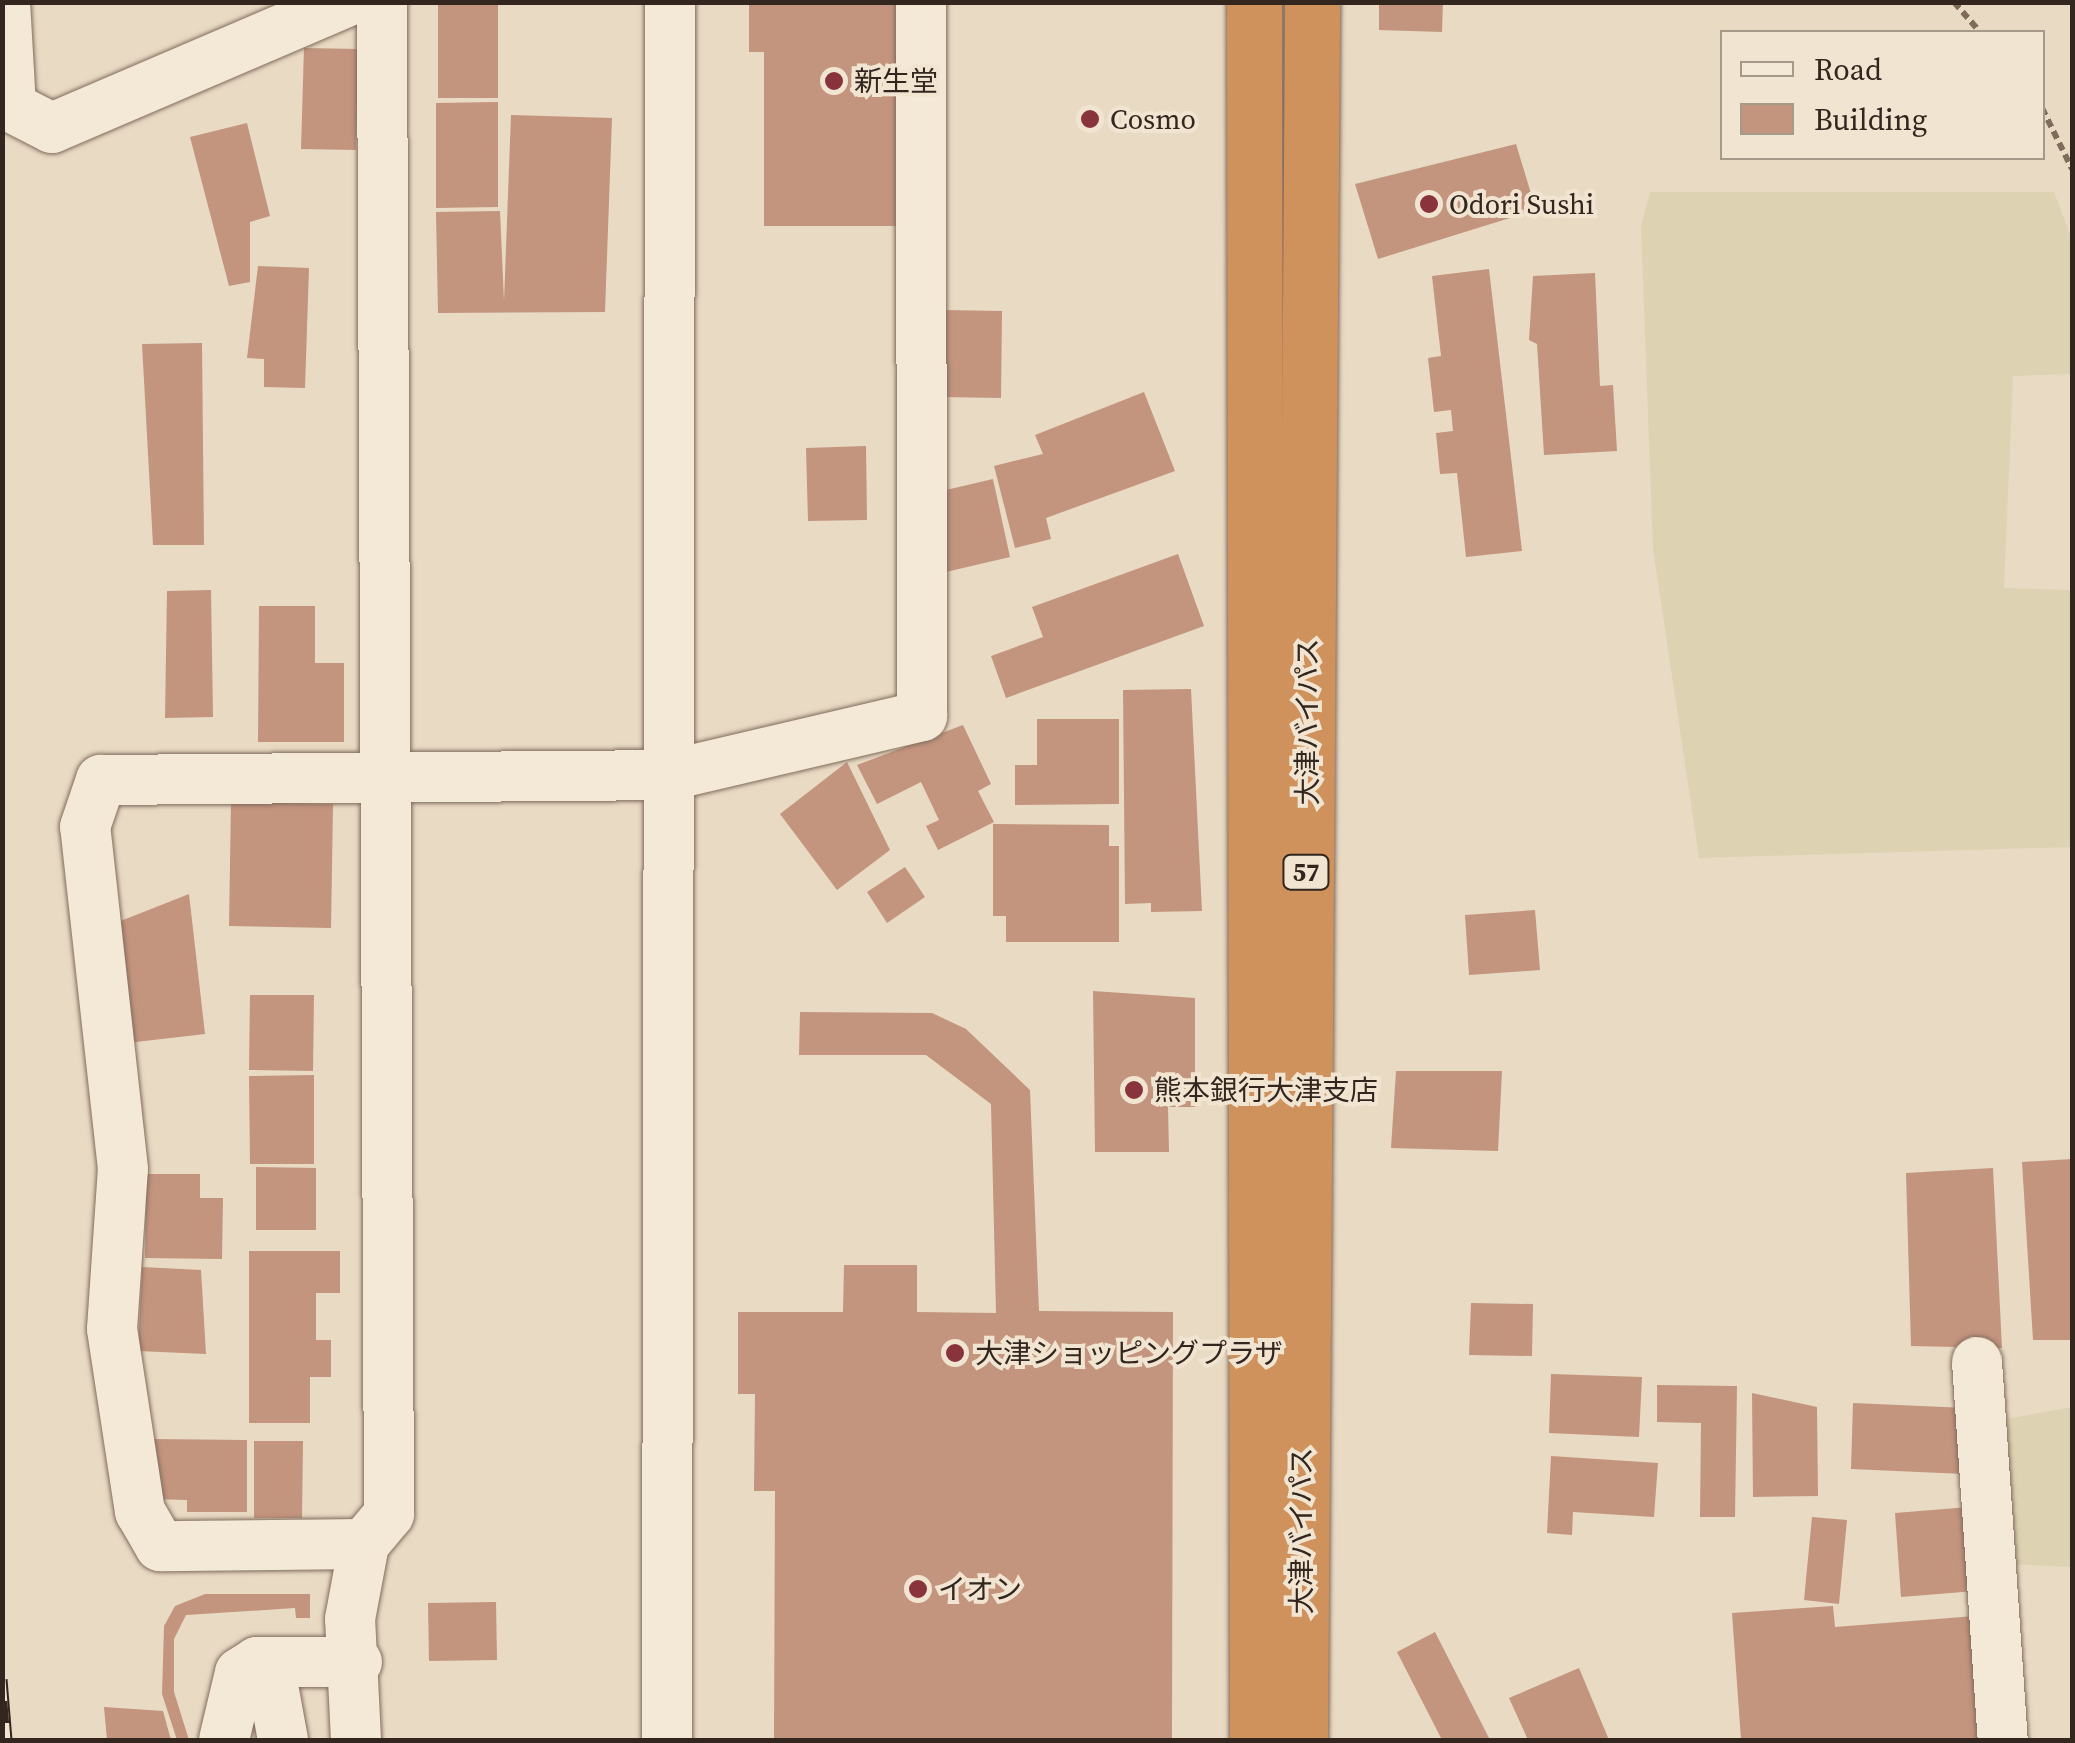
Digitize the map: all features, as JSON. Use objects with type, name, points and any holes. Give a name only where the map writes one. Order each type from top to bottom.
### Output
[{"type":"highway","name":"大津バイパス","points":[[1254,2],[1258,1740]]},
{"type":"highway","name":"大津バイパス","points":[[1300,1740],[1312,2]]},
{"type":"street","points":[[5,2],[11,108],[52,128],[346,2]]},
{"type":"street","points":[[356,1740],[357,1662],[350,1620],[364,1544],[389,1514],[382,2]]},
{"type":"street","points":[[667,1740],[670,2]]},
{"type":"street","points":[[364,1544],[160,1546],[140,1512],[112,1329],[124,1169],[85,827],[101,780],[671,775],[922,716],[921,2]]},
{"type":"street","points":[[1977,1362],[2003,1740]]},
{"type":"street","points":[[224,1740],[240,1674],[257,1662],[357,1662]]},
{"type":"street","points":[[257,1662],[272,1680],[283,1740]]},
{"type":"path","points":[[1954,2],[1978,30]]},
{"type":"path","points":[[2045,114],[2072,169]]},
{"type":"shaded area","points":[[1650,192],[2054,192],[2072,240],[2072,374],[2013,376],[2004,588],[2072,590],[2072,847],[1699,858],[1653,548],[1641,227]]},
{"type":"shaded area","points":[[2072,1407],[2072,1567],[2002,1564],[1996,1421]]},
{"type":"building","points":[[438,2],[498,2],[498,98],[438,98]]},
{"type":"building","points":[[904,2],[905,226],[764,226],[764,52],[749,52],[749,4]]},
{"type":"building","points":[[1379,2],[1443,2],[1442,32],[1379,30]]},
{"type":"building","points":[[304,48],[358,49],[356,150],[301,149]]},
{"type":"building","points":[[498,102],[498,207],[436,208],[436,103]]},
{"type":"building","points":[[511,115],[612,118],[605,312],[438,313],[436,212],[500,211],[504,301]]},
{"type":"building","points":[[247,123],[270,216],[250,222],[250,282],[229,286],[190,137]]},
{"type":"building","points":[[1516,144],[1536,210],[1378,259],[1355,184]]},
{"type":"building","points":[[258,266],[309,268],[305,388],[264,387],[264,359],[247,358]]},
{"type":"building","points":[[1489,269],[1522,551],[1466,557],[1457,473],[1440,474],[1436,433],[1453,431],[1451,410],[1434,412],[1428,358],[1441,356],[1432,276]]},
{"type":"building","points":[[1595,273],[1600,386],[1613,385],[1617,451],[1544,455],[1537,344],[1529,340],[1533,276]]},
{"type":"building","points":[[942,310],[1002,311],[1001,398],[941,397]]},
{"type":"building","points":[[202,343],[204,545],[153,545],[142,344]]},
{"type":"building","points":[[1144,392],[1175,471],[1046,518],[1051,539],[1015,548],[994,466],[1043,454],[1035,435]]},
{"type":"building","points":[[866,446],[867,520],[808,521],[806,448]]},
{"type":"building","points":[[993,479],[1010,557],[946,572],[946,490]]},
{"type":"building","points":[[1178,554],[1204,626],[1006,698],[991,656],[1043,637],[1032,607]]},
{"type":"building","points":[[211,590],[213,717],[165,718],[167,591]]},
{"type":"building","points":[[259,606],[315,606],[315,663],[344,663],[344,742],[258,742]]},
{"type":"building","points":[[1191,689],[1202,911],[1151,912],[1151,903],[1125,904],[1123,690]]},
{"type":"building","points":[[1037,719],[1119,719],[1119,804],[1015,805],[1015,765],[1037,765]]},
{"type":"building","points":[[963,725],[991,784],[978,791],[994,822],[938,850],[926,826],[939,820],[921,782],[877,804],[857,765]]},
{"type":"building","points":[[847,762],[890,850],[837,890],[780,814]]},
{"type":"building","points":[[231,802],[333,804],[331,928],[229,926]]},
{"type":"building","points":[[993,824],[1109,825],[1109,846],[1119,846],[1119,942],[1006,942],[1006,916],[993,916]]},
{"type":"building","points":[[905,867],[925,897],[887,923],[867,892]]},
{"type":"building","points":[[189,894],[205,1034],[127,1043],[113,924]]},
{"type":"building","points":[[1535,910],[1540,970],[1469,975],[1465,915]]},
{"type":"building","points":[[1093,991],[1195,998],[1195,1107],[1168,1107],[1169,1152],[1095,1152]]},
{"type":"building","points":[[250,995],[314,995],[313,1071],[249,1070]]},
{"type":"building","name":"大津ショッピングプラザ","points":[[800,1012],[932,1013],[966,1029],[1030,1090],[1039,1311],[1173,1312],[1172,1740],[774,1740],[775,1491],[754,1491],[755,1394],[738,1394],[738,1312],[843,1312],[844,1265],[917,1265],[917,1312],[996,1313],[991,1104],[926,1055],[799,1055]]},
{"type":"building","points":[[1396,1071],[1502,1071],[1498,1151],[1391,1148]]},
{"type":"building","points":[[314,1075],[314,1164],[250,1164],[249,1076]]},
{"type":"building","points":[[2072,1159],[2072,1340],[2033,1340],[2022,1162]]},
{"type":"building","points":[[256,1167],[316,1168],[316,1230],[256,1230]]},
{"type":"building","points":[[1993,1168],[2002,1348],[1911,1346],[1906,1173]]},
{"type":"building","points":[[146,1174],[200,1174],[200,1198],[223,1198],[222,1259],[145,1258]]},
{"type":"building","points":[[249,1251],[340,1251],[340,1293],[316,1293],[316,1340],[331,1340],[331,1377],[310,1377],[310,1423],[249,1423]]},
{"type":"building","points":[[142,1267],[201,1270],[206,1354],[138,1351]]},
{"type":"building","points":[[1471,1303],[1533,1304],[1532,1356],[1469,1355]]},
{"type":"building","points":[[1551,1374],[1642,1377],[1639,1437],[1549,1433]]},
{"type":"building","points":[[1657,1385],[1737,1386],[1735,1517],[1700,1517],[1701,1423],[1657,1422]]},
{"type":"building","points":[[1752,1393],[1817,1407],[1818,1496],[1753,1497]]},
{"type":"building","points":[[1853,1403],[1966,1408],[1964,1474],[1851,1469]]},
{"type":"building","points":[[153,1439],[247,1440],[247,1512],[187,1512],[187,1500],[152,1499]]},
{"type":"building","points":[[254,1441],[303,1441],[302,1518],[254,1518]]},
{"type":"building","points":[[1551,1456],[1658,1463],[1654,1517],[1573,1512],[1572,1535],[1547,1533]]},
{"type":"building","points":[[1969,1507],[1975,1591],[1901,1597],[1895,1513]]},
{"type":"building","points":[[1812,1517],[1847,1520],[1839,1604],[1804,1600]]},
{"type":"building","points":[[205,1594],[310,1594],[310,1618],[296,1618],[295,1608],[186,1615],[174,1639],[174,1692],[189,1740],[177,1740],[162,1694],[164,1626],[175,1606]]},
{"type":"building","points":[[496,1602],[497,1660],[429,1661],[428,1603]]},
{"type":"building","points":[[1833,1606],[1835,1627],[1975,1616],[1985,1740],[1741,1740],[1732,1613]]},
{"type":"building","points":[[1435,1632],[1490,1740],[1442,1740],[1397,1652]]},
{"type":"building","points":[[1579,1668],[1609,1740],[1528,1740],[1509,1698]]},
{"type":"building","points":[[104,1707],[163,1711],[171,1740],[107,1740]]},
{"type":"railway","points":[[2,1679],[7,1740]]},
{"type":"place","name":"新生堂","points":[[834,81]]},
{"type":"place","name":"Cosmo","points":[[1090,119]]},
{"type":"place","name":"Odori Sushi","points":[[1429,204]]},
{"type":"place","name":"熊本銀行大津支店","points":[[1134,1090]]},
{"type":"place","name":"大津ショッピングプラザ","points":[[955,1353]]},
{"type":"place","name":"イオン","points":[[918,1589]]}]
